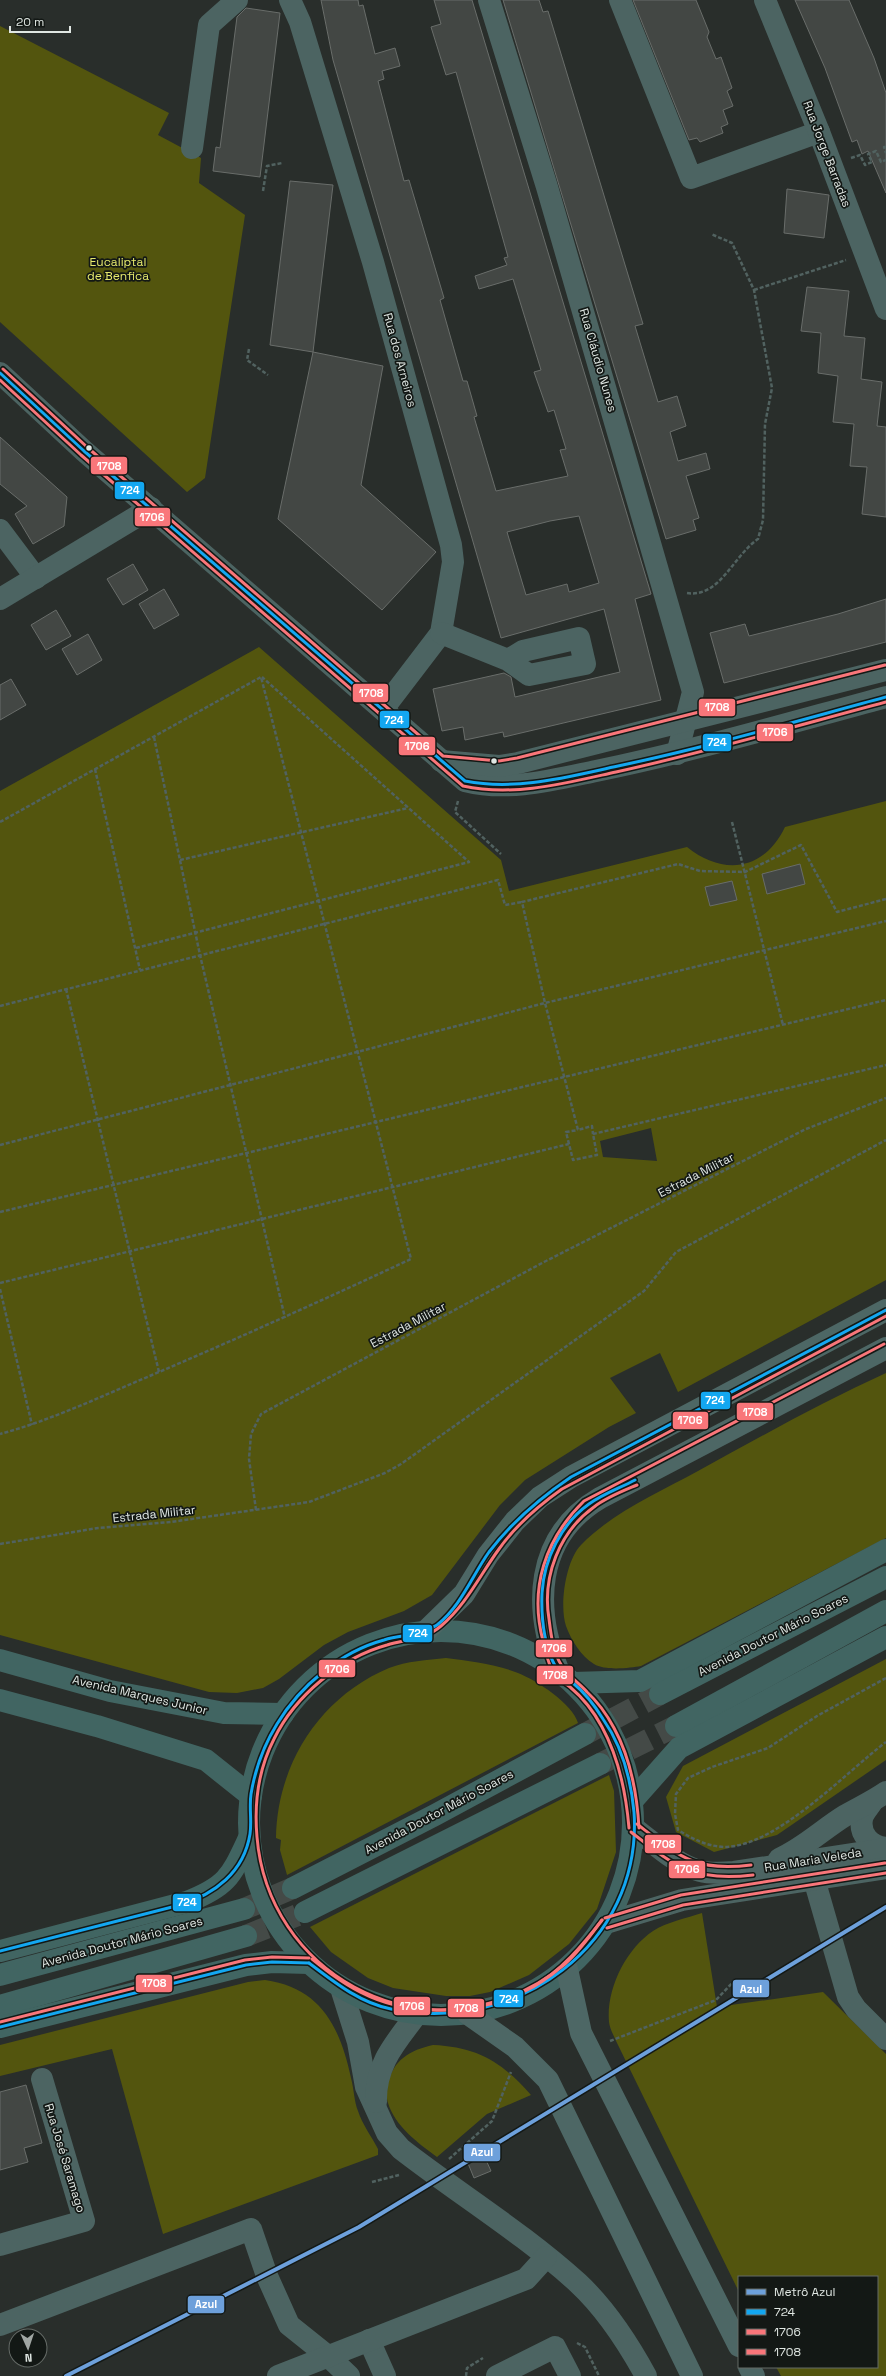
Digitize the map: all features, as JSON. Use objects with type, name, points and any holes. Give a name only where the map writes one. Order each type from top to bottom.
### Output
[{"type":"highway","points":[[425,1632],[464,1594],[488,1555],[515,1521],[540,1497],[571,1477],[886,1310]]},
{"type":"highway","points":[[566,1678],[550,1647],[543,1621],[542,1593],[545,1568],[554,1548],[577,1515],[600,1498],[886,1348]]},
{"type":"highway","points":[[567,1969],[584,2040],[738,2344]]},
{"type":"highway","points":[[468,2014],[515,2047],[548,2080],[692,2376]]},
{"type":"main road","points":[[566,1678],[640,1681],[886,1550]]},
{"type":"main road","name":"Avenida Doutor Mário Soares","points":[[660,1694],[886,1577]]},
{"type":"main road","points":[[676,1726],[886,1611]]},
{"type":"main road","points":[[425,1632],[473,1634],[496,1639],[519,1648],[566,1678],[591,1703],[607,1725],[619,1748],[628,1774],[632,1800],[634,1828],[628,1867],[621,1893],[606,1923],[588,1948],[567,1969],[530,1993],[504,2005],[468,2014],[417,2014],[390,2009],[365,2000],[341,1988],[309,1963],[290,1942],[274,1919],[262,1893],[253,1866],[249,1838],[251,1796],[257,1767],[268,1740],[283,1714],[310,1682],[345,1657],[384,1640],[425,1632]]},
{"type":"main road","points":[[632,1800],[679,1748],[886,1637]]},
{"type":"main road","name":"Avenida Marques Junior","points":[[0,1660],[110,1691],[224,1713],[283,1714]]},
{"type":"main road","points":[[0,1700],[97,1726],[206,1760],[251,1796]]},
{"type":"main road","name":"Avenida Doutor Mário Soares","points":[[293,1888],[435,1815],[585,1734]]},
{"type":"main road","points":[[306,1912],[600,1764]]},
{"type":"main road","points":[[0,1951],[187,1902],[205,1894],[220,1886],[233,1873],[249,1838]]},
{"type":"main road","name":"Avenida Doutor Mário Soares","points":[[0,1975],[244,1908]]},
{"type":"main road","points":[[0,2006],[246,1936]]},
{"type":"main road","points":[[0,2027],[246,1965],[272,1962],[309,1963]]},
{"type":"street","points":[[192,148],[209,25],[237,0]]},
{"type":"street","name":"Rua dos Arneiros","points":[[290,0],[300,22],[373,262],[451,545],[453,562],[442,633],[383,709]]},
{"type":"street","name":"Rua Cláudio Nunes","points":[[489,0],[666,590],[693,692],[677,754]]},
{"type":"street","points":[[620,0],[691,178],[819,132]]},
{"type":"street","name":"Rua Jorge Barradas","points":[[765,0],[819,132],[886,309]]},
{"type":"street","points":[[0,373],[84,451],[383,709],[412,738],[465,781],[499,787],[523,784],[677,754],[886,697]]},
{"type":"street","points":[[0,599],[151,508]]},
{"type":"street","points":[[0,530],[36,578]]},
{"type":"street","points":[[442,633],[508,660]]},
{"type":"street","points":[[441,761],[499,766],[686,722],[886,670]]},
{"type":"street","points":[[879,1797],[862,1817],[862,1826],[869,1842],[877,1847],[886,1848]]},
{"type":"street","points":[[757,1869],[804,1846],[846,1815],[879,1797]]},
{"type":"street","name":"Rua Maria Veleda","points":[[634,1828],[674,1858],[701,1872],[734,1872],[886,1848]]},
{"type":"street","name":"Rua Maria Veleda","points":[[606,1923],[682,1900],[886,1868]]},
{"type":"street","points":[[814,1879],[848,1997],[856,2009],[886,2038]]},
{"type":"street","points":[[341,1988],[358,2042],[366,2087],[377,2115],[387,2133],[401,2149],[425,2168],[546,2257],[578,2284],[618,2330],[646,2376]]},
{"type":"street","points":[[377,2115],[376,2090],[379,2070],[390,2049],[417,2014]]},
{"type":"street","name":"Rua José Saramago","points":[[0,2245],[84,2221],[42,2079]]},
{"type":"street","points":[[0,2324],[250,2228],[267,2276],[289,2325],[329,2357],[349,2376]]},
{"type":"street","points":[[278,2376],[526,2278],[546,2257]]},
{"type":"street","points":[[369,2340],[385,2376]]},
{"type":"street","points":[[497,2376],[555,2347],[570,2376]]},
{"type":"path","points":[[886,147],[884,148],[886,153]]},
{"type":"path","points":[[872,162],[868,154],[876,150],[881,162],[886,160]]},
{"type":"path","points":[[263,191],[267,166],[282,163]]},
{"type":"path","points":[[666,590],[698,595],[718,584],[746,547],[758,539],[763,520],[765,424],[772,388],[754,290],[732,242],[711,234]]},
{"type":"path","points":[[754,290],[865,254]]},
{"type":"path","points":[[249,349],[247,360],[268,375]]},
{"type":"path","points":[[0,822],[261,677]]},
{"type":"path","points":[[136,948],[469,862],[261,677]]},
{"type":"path","points":[[0,1434],[32,1425],[159,1372],[285,1318],[411,1259],[261,677]]},
{"type":"path","points":[[154,737],[195,933],[285,1318]]},
{"type":"path","points":[[95,769],[140,970]]},
{"type":"path","points":[[465,781],[455,812],[501,854]]},
{"type":"path","points":[[180,860],[408,807]]},
{"type":"path","points":[[732,822],[783,1025]]},
{"type":"path","points":[[0,1006],[498,880],[505,906],[678,864],[700,871],[745,872],[801,845],[837,912],[886,899]]},
{"type":"path","points":[[522,902],[545,1003],[578,1130]]},
{"type":"path","points":[[0,1146],[545,1003],[886,921]]},
{"type":"path","points":[[66,989],[159,1372]]},
{"type":"path","points":[[0,1212],[886,1000]]},
{"type":"path","points":[[593,1134],[886,1065]]},
{"type":"path","name":"Estrada Militar","points":[[0,1544],[98,1528],[171,1522],[256,1510],[249,1459],[251,1434],[261,1414],[544,1262],[806,1129],[886,1098]]},
{"type":"path","points":[[592,1126],[593,1134],[597,1155],[573,1160],[566,1132],[592,1126]]},
{"type":"path","points":[[256,1510],[309,1502],[385,1473],[401,1464],[644,1291],[676,1252],[886,1140]]},
{"type":"path","points":[[0,1283],[569,1144]]},
{"type":"path","points":[[0,1289],[32,1425]]},
{"type":"path","points":[[886,1678],[817,1716],[768,1748],[712,1767],[688,1778],[676,1794],[674,1814],[678,1830],[693,1839],[719,1846],[743,1843],[783,1827],[886,1742]]},
{"type":"path","points":[[610,2040],[716,2000],[736,1979]]},
{"type":"path","points":[[372,2182],[447,2162],[492,2121],[512,2068]]},
{"type":"green space","name":"Eucaliptal de Benfica","points":[[0,26],[169,113],[158,135],[201,158],[199,183],[245,215],[205,478],[187,492],[0,322]]},
{"type":"green space","points":[[259,647],[501,860],[509,891],[687,847],[701,856],[715,862],[728,865],[742,864],[754,860],[766,853],[776,842],[785,827],[886,801],[886,1280],[678,1392],[660,1353],[610,1378],[636,1413],[609,1427],[525,1480],[500,1505],[432,1595],[404,1611],[348,1632],[324,1645],[279,1679],[263,1688],[237,1693],[209,1692],[0,1635],[0,791]],"holes":[[[651,1128],[657,1161],[603,1157],[600,1141]]]},
{"type":"green space","points":[[886,1373],[886,1538],[641,1666],[604,1668],[594,1664],[585,1657],[577,1647],[568,1631],[563,1607],[565,1583],[571,1561],[581,1545],[607,1523],[636,1504],[815,1408]]},
{"type":"green space","points":[[446,1658],[492,1665],[526,1676],[544,1687],[562,1701],[575,1716],[578,1723],[287,1875],[280,1850],[281,1840],[276,1838],[278,1811],[284,1784],[294,1759],[307,1736],[323,1715],[342,1696],[364,1681],[389,1668],[403,1664]]},
{"type":"green space","points":[[886,1659],[886,1760],[777,1835],[714,1852],[676,1832],[666,1797],[683,1766]]},
{"type":"green space","points":[[609,1775],[614,1791],[616,1852],[597,1909],[569,1944],[529,1975],[490,1992],[470,1996],[446,1996],[393,1988],[368,1978],[331,1952],[310,1927]]},
{"type":"green space","points":[[702,1913],[717,2007],[823,1992],[886,2054],[886,2376],[781,2376],[777,2368],[878,2368],[878,2276],[738,2276],[738,2290],[611,2031],[609,2009],[611,1996],[614,1983],[626,1959],[634,1948],[653,1931],[671,1923]]},
{"type":"green space","points":[[265,1980],[284,1984],[301,1992],[314,2001],[325,2013],[341,2042],[357,2107],[362,2121],[378,2149],[378,2155],[163,2234],[112,2049],[0,2076],[0,2045],[248,1982]]},
{"type":"green space","points":[[433,2045],[463,2049],[488,2058],[510,2074],[531,2095],[487,2114],[437,2157],[415,2140],[402,2127],[391,2111],[387,2096],[390,2076],[398,2062],[410,2053]]},
{"type":"building","points":[[321,0],[358,0],[359,6],[363,5],[375,54],[395,48],[400,66],[382,71],[384,79],[378,81],[404,181],[409,180],[444,298],[440,300],[463,381],[467,381],[477,416],[474,417],[496,491],[568,476],[560,450],[566,449],[554,410],[548,412],[534,372],[541,370],[513,279],[479,289],[475,276],[507,265],[504,258],[508,257],[456,72],[446,75],[431,27],[441,24],[434,0],[472,0],[651,594],[635,599],[661,700],[504,737],[503,732],[465,740],[463,727],[442,731],[433,689],[504,673],[511,677],[515,697],[620,672],[604,609],[501,638],[333,60]],"holes":[[[579,516],[599,583],[569,592],[567,584],[526,595],[507,532],[550,521]]]},
{"type":"building","points":[[503,0],[539,0],[543,12],[548,11],[643,324],[635,326],[658,402],[677,396],[686,426],[670,432],[678,461],[706,453],[710,469],[686,476],[699,518],[693,520],[696,530],[666,539]]},
{"type":"building","points":[[633,0],[696,0],[709,32],[707,37],[716,59],[721,57],[732,88],[727,91],[733,106],[723,110],[728,124],[721,127],[723,133],[700,142],[697,138],[689,140]]},
{"type":"building","points":[[795,0],[849,0],[874,58],[886,93],[886,193],[868,151],[862,154],[857,140],[852,142],[825,68]]},
{"type":"building","points":[[246,8],[280,13],[260,177],[213,171],[216,147],[220,148],[237,17]]},
{"type":"building","points":[[290,181],[333,185],[313,352],[270,345]]},
{"type":"building","points":[[787,189],[829,195],[824,238],[784,233]]},
{"type":"building","points":[[807,287],[849,291],[844,336],[865,338],[861,379],[882,382],[877,426],[886,427],[886,517],[862,514],[867,467],[850,466],[854,424],[833,422],[838,376],[818,373],[821,333],[801,331]]},
{"type":"building","points":[[313,352],[383,366],[361,485],[436,552],[382,610],[278,519]]},
{"type":"building","points":[[0,437],[67,497],[64,526],[33,544],[15,514],[27,506],[0,484]]},
{"type":"building","points":[[133,564],[148,590],[123,605],[107,579]]},
{"type":"building","points":[[164,589],[179,615],[154,629],[139,604]]},
{"type":"building","points":[[886,599],[886,642],[724,683],[710,633],[745,624],[749,636],[838,614]]},
{"type":"building","points":[[56,610],[71,636],[46,650],[31,625]]},
{"type":"building","points":[[88,634],[102,660],[77,675],[62,649]]},
{"type":"building","points":[[11,679],[26,705],[0,720],[0,685]]},
{"type":"building","points":[[800,864],[805,884],[767,894],[762,874]]},
{"type":"building","points":[[732,881],[737,900],[710,906],[705,887]]},
{"type":"building","points":[[26,2085],[42,2143],[24,2148],[28,2162],[0,2170],[0,2092]]},
{"type":"building","points":[[481,2149],[491,2171],[474,2178],[465,2156]]},
{"type":"tunnel","points":[[585,1734],[660,1694]]},
{"type":"tunnel","points":[[600,1764],[676,1726]]},
{"type":"tunnel","points":[[244,1909],[293,1888]]},
{"type":"tunnel","points":[[246,1936],[305,1912]]},
{"type":"metro line","name":"Azul","points":[[66,2376],[359,2227],[886,1907]]},
{"type":"transit line","name":"1708","points":[[3,369],[87,447],[443,756],[499,761],[517,758],[885,665]]},
{"type":"transit line","name":"724","points":[[0,373],[84,451],[465,781],[484,784],[523,784],[561,778],[685,751],[886,697]]},
{"type":"transit line","name":"1706","points":[[0,380],[81,455],[463,786],[501,790],[559,784],[684,756],[886,702]]},
{"type":"transit line","name":"724","points":[[0,1951],[180,1905],[205,1895],[216,1888],[226,1880],[234,1870],[247,1848],[251,1829],[250,1799],[258,1767],[268,1740],[286,1710],[309,1684],[337,1662],[368,1645],[391,1638],[424,1632],[437,1625],[460,1600],[489,1552],[507,1531],[537,1502],[571,1477],[886,1310]]},
{"type":"transit line","name":"1706","points":[[602,1920],[571,1957],[543,1981],[533,1987],[487,2005],[441,2010],[396,2004],[354,1987],[318,1961],[288,1927],[267,1885],[257,1837],[256,1812],[258,1787],[264,1763],[274,1739],[294,1708],[307,1694],[336,1669],[352,1659],[370,1651],[394,1643],[422,1637],[435,1631],[441,1626],[458,1609],[499,1549],[520,1524],[544,1502],[562,1489],[886,1316]]},
{"type":"transit line","name":"1708","points":[[629,1828],[621,1776],[608,1739],[592,1710],[570,1687],[555,1675],[548,1659],[539,1621],[538,1602],[540,1583],[550,1548],[559,1531],[584,1501],[884,1344]]},
{"type":"transit line","name":"724","points":[[309,1963],[348,1991],[369,2002],[391,2009],[437,2013],[483,2008],[525,1993],[562,1970],[594,1940],[617,1903],[631,1860],[634,1812],[633,1800],[628,1776],[610,1729],[589,1700],[573,1683],[562,1675],[551,1658],[547,1647],[543,1624],[543,1580],[550,1555],[556,1543],[562,1532],[579,1512],[594,1500],[635,1480]]},
{"type":"transit line","name":"1706","points":[[637,1485],[615,1494],[599,1503],[582,1517],[571,1529],[556,1557],[551,1572],[547,1603],[554,1650],[559,1661],[564,1670],[602,1709],[614,1728],[625,1752],[635,1789],[639,1828]]},
{"type":"transit line","name":"1708","points":[[637,1824],[665,1845],[689,1860],[716,1866],[732,1867],[751,1865]]},
{"type":"transit line","name":"1706","points":[[631,1832],[674,1863],[700,1874],[732,1877],[753,1875]]},
{"type":"transit line","name":"1708","points":[[605,1918],[681,1895],[885,1863]]},
{"type":"transit line","name":"1706","points":[[607,1928],[683,1905],[886,1873]]},
{"type":"transit line","name":"1708","points":[[312,1959],[347,1985],[385,2002],[411,2008],[438,2010],[466,2008],[493,2002],[519,1993],[543,1980],[565,1964],[575,1954],[602,1920]]},
{"type":"transit line","name":"1708","points":[[0,2022],[245,1960],[272,1957],[309,1958]]},
{"type":"transit line","name":"724","points":[[0,2027],[246,1965],[272,1962],[309,1963]]}]
